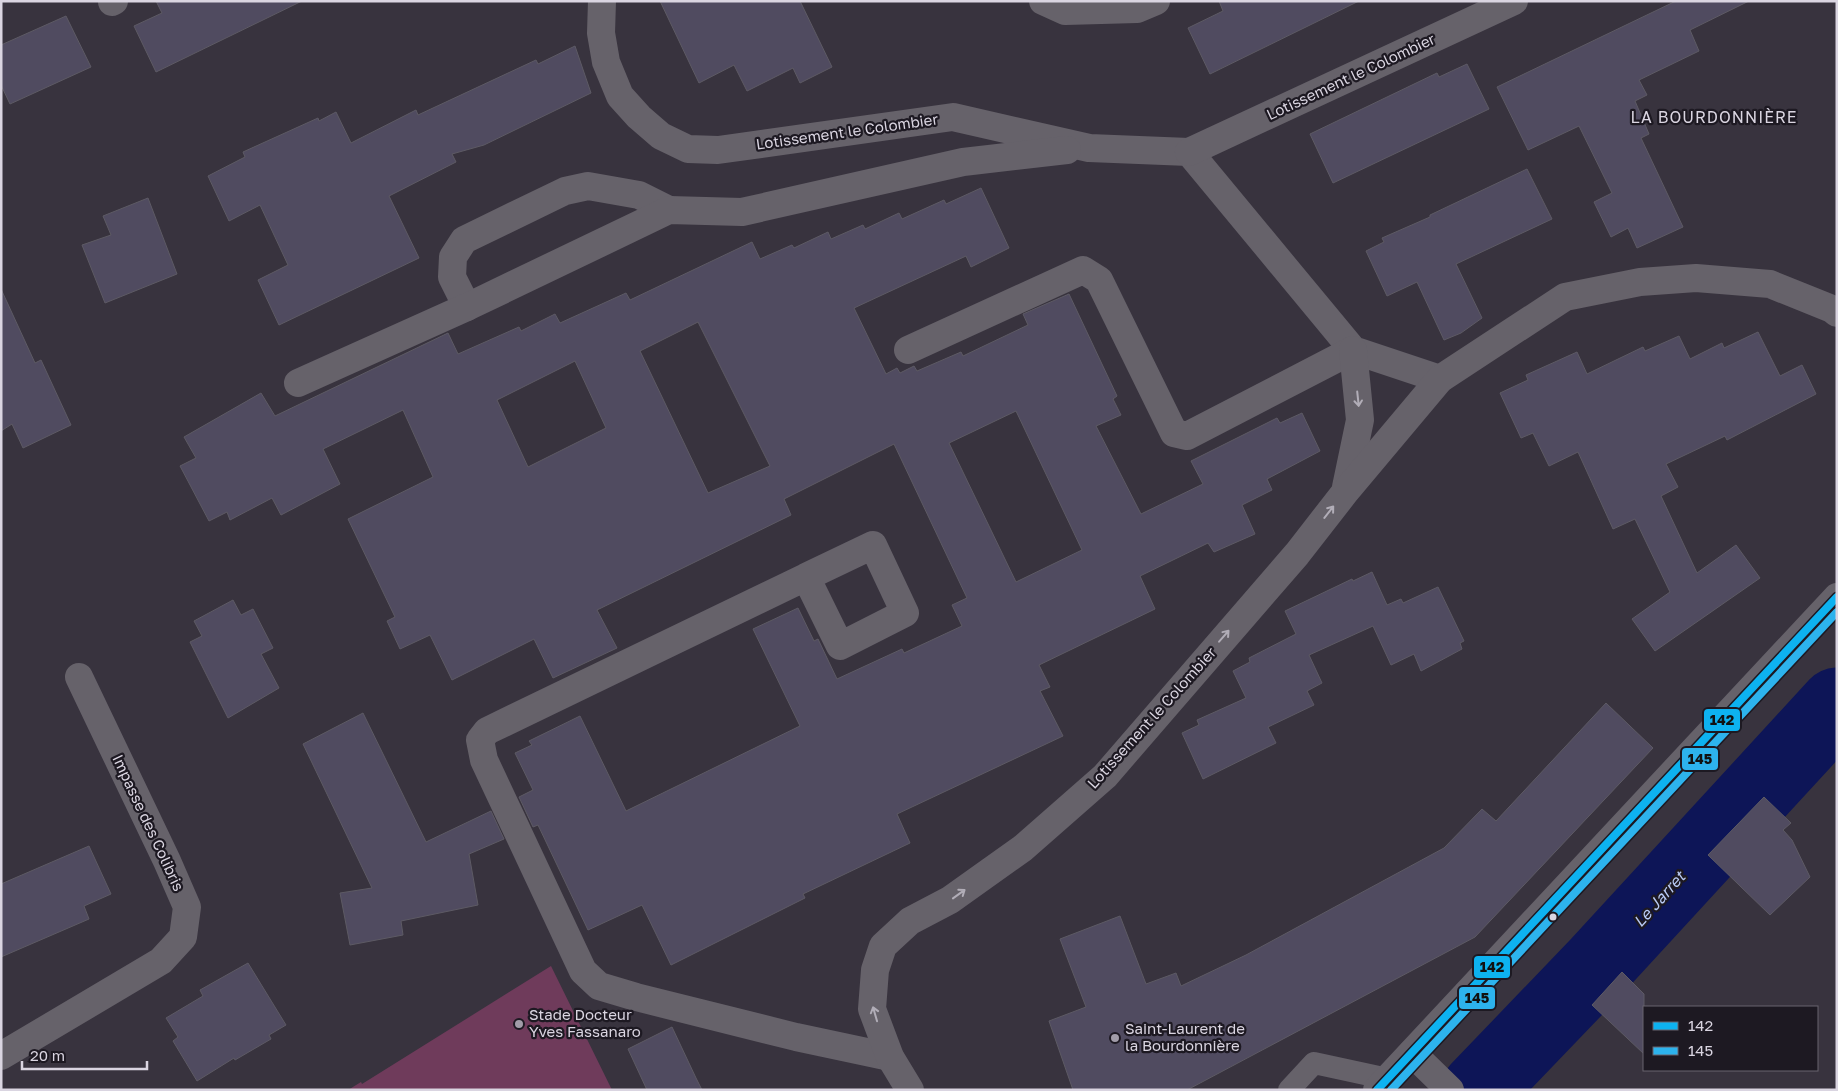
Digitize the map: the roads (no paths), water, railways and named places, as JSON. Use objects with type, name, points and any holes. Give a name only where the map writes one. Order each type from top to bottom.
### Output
[{"type":"street","name":"Lotissement le Colombier","points":[[602,1],[601,33],[606,62],[620,96],[639,117],[661,136],[688,149],[718,150],[953,117],[1088,148],[1189,152],[1514,1]]},
{"type":"street","points":[[1043,1],[1065,11],[1137,9],[1156,1]]},
{"type":"street","points":[[468,306],[452,277],[453,257],[464,240],[565,190],[588,186],[639,195],[669,210],[742,212],[963,162],[1088,148]]},
{"type":"street","points":[[1189,152],[1353,350],[1440,379]]},
{"type":"street","points":[[298,383],[468,306],[669,210]]},
{"type":"street","points":[[908,350],[1084,270],[1099,280],[1174,433],[1187,436],[1353,350]]},
{"type":"street","name":"Lotissement le Colombier","points":[[910,1090],[890,1057],[872,1009],[874,970],[883,946],[910,921],[950,900],[1023,848],[1105,776],[1297,554],[1346,491],[1440,379],[1565,297],[1640,282],[1696,278],[1770,284],[1837,312]]},
{"type":"street","name":"Lotissement le Colombier","points":[[1346,491],[1360,420],[1353,350]]},
{"type":"street","points":[[806,577],[487,731],[480,740],[484,760],[583,971],[599,986],[796,1037],[890,1057]]},
{"type":"street","points":[[1382,1084],[1837,597]]},
{"type":"street","name":"Impasse des Colibris","points":[[1,1056],[161,961],[183,937],[187,906],[79,677]]},
{"type":"street","points":[[1412,1053],[1445,1085]]},
{"type":"lane","points":[[1290,1090],[1314,1063],[1382,1084]]},
{"type":"waterway","name":"Le Jarret","points":[[1478,1090],[1598,965],[1837,705]]},
{"type":"place","name":"Stade Docteur Yves Fassanaro","points":[[519,1024]]},
{"type":"place","name":"Saint-Laurent de la Bourdonnière","points":[[1115,1038]]},
{"type":"district","name":"LA BOURDONNIÈRE","points":[[1714,117]]}]
